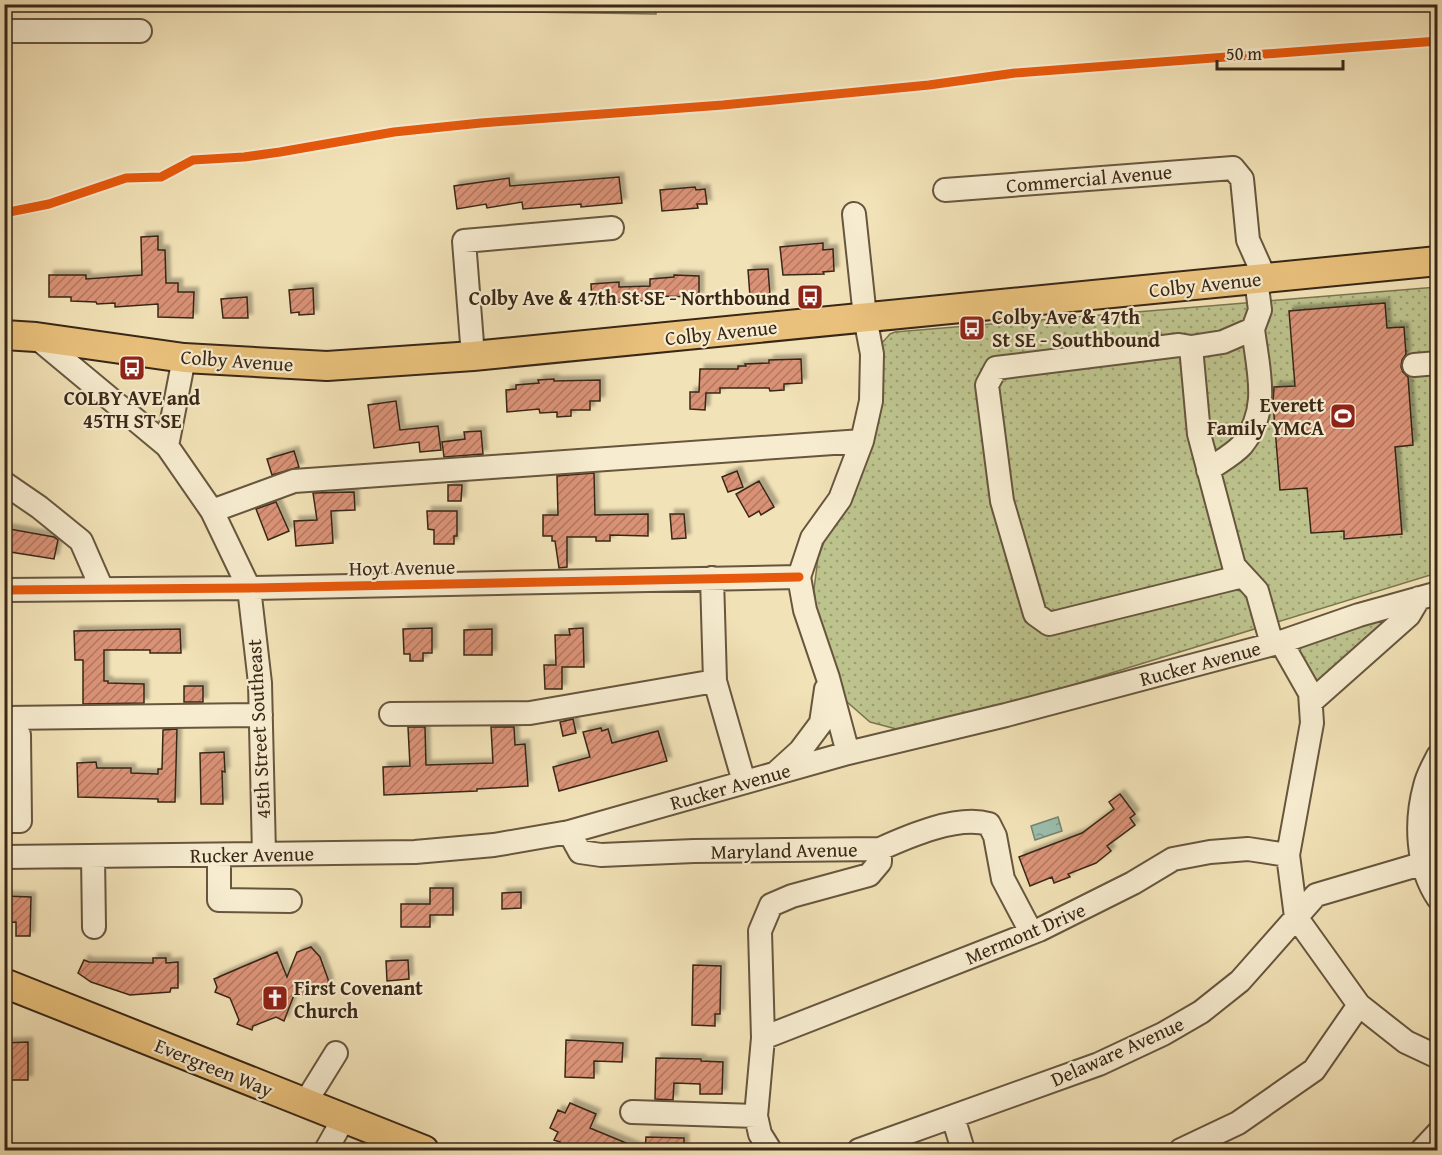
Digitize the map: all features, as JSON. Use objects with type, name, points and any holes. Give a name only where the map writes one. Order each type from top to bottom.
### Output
[{"type":"main road","name":"Colby Avenue","points":[[4,334],[184,358],[327,366],[473,356],[1437,262]]},
{"type":"main road","name":"Evergreen Way","points":[[4,983],[424,1150]]},
{"type":"street","points":[[4,31],[140,31]]},
{"type":"street","name":"Commercial Avenue","points":[[945,190],[1233,168],[1242,179],[1248,240],[1260,278]]},
{"type":"street","points":[[848,753],[828,678],[805,610],[799,577],[812,538],[840,500],[862,441],[871,401],[872,354],[865,317],[854,214]]},
{"type":"street","points":[[473,356],[465,241],[612,228]]},
{"type":"street","points":[[1208,470],[1241,445],[1258,415],[1261,398],[1253,329],[1260,310],[1260,278]]},
{"type":"street","points":[[1243,576],[1049,624],[1035,614],[1002,501],[987,385],[996,368],[1179,345],[1191,347],[1223,342],[1253,329]]},
{"type":"street","name":"45th Street Southeast","points":[[36,337],[167,446],[212,511],[249,588],[260,683],[264,854]]},
{"type":"street","points":[[1191,347],[1199,434],[1234,566],[1257,591],[1276,643],[1310,693],[1312,723],[1288,855],[1296,917],[1359,1005],[1406,1042],[1437,1057]]},
{"type":"street","points":[[167,446],[184,358]]},
{"type":"street","points":[[1414,365],[1437,363]]},
{"type":"street","points":[[212,511],[294,481],[862,441]]},
{"type":"street","points":[[4,483],[39,507],[81,542],[102,589]]},
{"type":"street","name":"Hoyt Avenue","points":[[4,590],[249,588],[799,577]]},
{"type":"street","points":[[712,578],[715,681],[744,782]]},
{"type":"street","points":[[1311,702],[1428,596]]},
{"type":"street","name":"Rucker Avenue","points":[[4,857],[415,852],[494,845],[569,832],[848,753],[1006,715],[1276,643],[1359,615],[1428,596]]},
{"type":"street","points":[[775,773],[800,751],[821,723],[828,678]]},
{"type":"street","points":[[391,714],[530,713],[715,681]]},
{"type":"street","points":[[4,718],[261,715]]},
{"type":"street","points":[[4,735],[19,735],[20,799],[20,821],[4,821]]},
{"type":"street","points":[[1437,756],[1425,786],[1419,822],[1437,898]]},
{"type":"street","points":[[880,849],[924,830],[979,821],[989,824],[995,836],[1003,879],[1031,932]]},
{"type":"street","name":"Maryland Avenue","points":[[569,832],[580,852],[601,855],[694,851],[880,849],[880,862],[869,875],[792,896],[771,906],[760,931],[762,1038],[756,1116],[760,1134],[770,1150]]},
{"type":"street","name":"Mermont Drive","points":[[762,1038],[1031,932],[1133,883],[1173,859],[1210,852],[1248,849],[1288,855]]},
{"type":"street","points":[[219,855],[219,900],[290,901]]},
{"type":"street","points":[[93,856],[94,927]]},
{"type":"street","name":"Delaware Avenue","points":[[859,1150],[1100,1064],[1163,1034],[1201,1012],[1240,981],[1316,895],[1430,861]]},
{"type":"street","points":[[1181,1150],[1238,1123],[1314,1070],[1359,1005]]},
{"type":"street","points":[[305,1103],[336,1053]]},
{"type":"street","points":[[632,1112],[756,1116]]},
{"type":"street","points":[[953,1117],[963,1150]]},
{"type":"street","points":[[327,1150],[344,1118]]},
{"type":"street","points":[[1422,1150],[1437,1133]]},
{"type":"green space","points":[[5,4],[656,4],[656,14]]},
{"type":"green space","points":[[1437,287],[1437,573],[994,709],[900,730],[870,722],[846,701],[816,609],[814,589],[818,558],[824,542],[865,464],[874,433],[882,343],[890,334]]},
{"type":"green space","points":[[1405,610],[1319,688],[1299,656],[1302,641]]},
{"type":"water","points":[[1058,817],[1062,831],[1035,840],[1031,826]]},
{"type":"building","points":[[619,177],[622,203],[581,207],[581,204],[523,209],[522,202],[487,208],[486,204],[457,209],[454,186],[509,178],[510,186]]},
{"type":"building","points":[[695,187],[696,190],[705,189],[707,204],[697,204],[698,208],[662,211],[660,190]]},
{"type":"building","points":[[158,236],[158,250],[165,250],[166,283],[178,283],[178,292],[194,292],[193,318],[158,317],[158,304],[115,307],[115,303],[97,304],[96,302],[71,301],[71,297],[49,297],[49,275],[86,275],[86,279],[142,275],[141,237]]},
{"type":"building","points":[[823,243],[823,250],[833,249],[834,271],[823,272],[824,274],[783,275],[780,247]]},
{"type":"building","points":[[768,269],[770,295],[750,296],[748,270]]},
{"type":"building","points":[[674,275],[699,276],[699,297],[655,296],[655,300],[592,304],[591,284],[619,282],[619,287],[650,286],[650,279],[674,277]]},
{"type":"building","points":[[313,288],[314,314],[291,313],[289,290]]},
{"type":"building","points":[[247,297],[248,318],[223,318],[221,299]]},
{"type":"building","name":"Everett Family YMCA","points":[[1385,303],[1387,328],[1404,327],[1406,354],[1401,367],[1408,377],[1413,445],[1395,447],[1402,534],[1344,539],[1344,531],[1311,533],[1307,488],[1280,490],[1273,403],[1274,387],[1295,386],[1289,311]]},
{"type":"building","points":[[801,359],[802,383],[784,384],[784,390],[770,391],[769,388],[720,388],[720,393],[706,393],[705,410],[690,409],[690,392],[699,392],[700,369],[738,369],[738,366],[746,366],[745,364],[769,363],[769,360]]},
{"type":"building","points":[[554,379],[554,381],[600,380],[600,401],[590,401],[590,410],[571,410],[571,416],[557,417],[557,412],[540,413],[539,409],[507,412],[506,390],[516,389],[516,385]]},
{"type":"building","points":[[396,401],[400,430],[438,426],[441,450],[420,452],[419,442],[374,448],[368,405]]},
{"type":"building","points":[[481,431],[483,454],[444,457],[442,442],[465,439],[464,432]]},
{"type":"building","points":[[294,451],[299,467],[272,475],[267,459]]},
{"type":"building","points":[[737,471],[743,487],[728,492],[722,477]]},
{"type":"building","points":[[594,473],[595,515],[648,514],[648,536],[610,535],[610,541],[596,541],[596,537],[567,537],[567,567],[559,568],[555,541],[552,541],[552,536],[543,536],[543,515],[558,515],[557,476]]},
{"type":"building","points":[[759,481],[774,507],[761,515],[759,511],[749,517],[736,494]]},
{"type":"building","points":[[448,485],[462,485],[461,501],[448,501]]},
{"type":"building","points":[[354,492],[355,510],[331,511],[333,543],[296,546],[294,521],[317,520],[313,493]]},
{"type":"building","points":[[276,502],[289,531],[268,540],[256,509]]},
{"type":"building","points":[[427,511],[457,511],[457,536],[454,536],[454,544],[434,544],[434,530],[428,529]]},
{"type":"building","points":[[670,514],[684,514],[686,538],[672,539]]},
{"type":"building","points":[[4,528],[54,537],[58,540],[54,559],[4,551]]},
{"type":"building","points":[[432,628],[432,653],[423,653],[423,661],[410,661],[410,654],[404,654],[403,629]]},
{"type":"building","points":[[583,628],[584,667],[562,667],[562,689],[545,689],[544,665],[556,665],[555,635],[570,635],[569,629]]},
{"type":"building","points":[[180,629],[181,653],[104,650],[104,681],[144,684],[144,703],[83,704],[83,660],[75,660],[74,631]]},
{"type":"building","points":[[492,629],[492,655],[464,655],[464,630]]},
{"type":"building","points":[[184,686],[203,686],[203,702],[184,702]]},
{"type":"building","points":[[573,719],[576,733],[563,736],[560,722]]},
{"type":"building","points":[[408,727],[425,727],[426,765],[493,763],[491,727],[514,727],[515,745],[525,744],[528,786],[477,789],[477,791],[384,795],[383,767],[410,766]]},
{"type":"building","points":[[601,728],[602,731],[608,729],[612,743],[658,731],[667,761],[559,791],[553,767],[590,757],[583,732]]},
{"type":"building","points":[[177,729],[175,802],[158,802],[158,799],[78,797],[77,763],[96,762],[97,768],[131,768],[131,773],[158,774],[158,769],[162,769],[163,730]]},
{"type":"building","points":[[224,752],[223,804],[201,804],[200,753]]},
{"type":"building","points":[[1120,794],[1135,814],[1130,818],[1135,825],[1107,846],[1111,851],[1096,863],[1068,874],[1070,877],[1054,883],[1052,877],[1030,886],[1019,857],[1082,833],[1114,809],[1109,802]]},
{"type":"building","points":[[430,888],[453,888],[453,915],[430,915],[430,927],[401,927],[401,904],[430,904]]},
{"type":"building","points":[[521,892],[521,908],[502,909],[502,893]]},
{"type":"building","points":[[4,896],[31,897],[30,936],[16,936],[16,922],[4,923]]},
{"type":"building","points":[[311,947],[320,957],[328,979],[329,994],[294,995],[284,1021],[276,1017],[253,1026],[252,1030],[237,1024],[239,1020],[230,998],[215,992],[217,987],[214,979],[277,952],[287,977],[297,952]]},
{"type":"building","points":[[153,958],[166,958],[166,963],[178,962],[178,988],[171,988],[170,992],[130,995],[91,982],[78,973],[84,960],[153,963]]},
{"type":"building","points":[[408,960],[409,979],[387,981],[386,961]]},
{"type":"building","points":[[693,965],[721,966],[720,1014],[715,1014],[715,1026],[692,1025]]},
{"type":"building","points":[[566,1040],[623,1043],[622,1062],[594,1061],[594,1078],[565,1077]]},
{"type":"building","points":[[28,1042],[28,1080],[4,1080],[4,1043]]},
{"type":"building","points":[[656,1058],[723,1062],[722,1094],[700,1094],[700,1084],[674,1083],[673,1100],[655,1099]]},
{"type":"building","points":[[570,1103],[596,1114],[590,1128],[643,1150],[565,1150],[558,1147],[560,1142],[554,1140],[558,1132],[550,1128],[558,1110],[565,1113]]},
{"type":"building","points":[[646,1137],[684,1138],[684,1150],[645,1150]]},
{"type":"cycle path","points":[[4,213],[49,204],[126,178],[161,177],[193,160],[280,152],[394,132],[481,123],[723,105],[929,85],[1015,73],[1438,41]]},
{"type":"cycle path","points":[[4,590],[249,588],[799,577]]},
{"type":"place","name":"Colby Ave & 47th St SE - Northbound","points":[[810,297]]},
{"type":"place","name":"Colby Ave & 47th St SE - Southbound","points":[[972,328]]},
{"type":"place","name":"COLBY AVE and 45TH ST SE","points":[[132,368]]},
{"type":"place","name":"Everett Family YMCA","points":[[1343,416]]},
{"type":"place","name":"First Covenant Church","points":[[275,998]]}]
